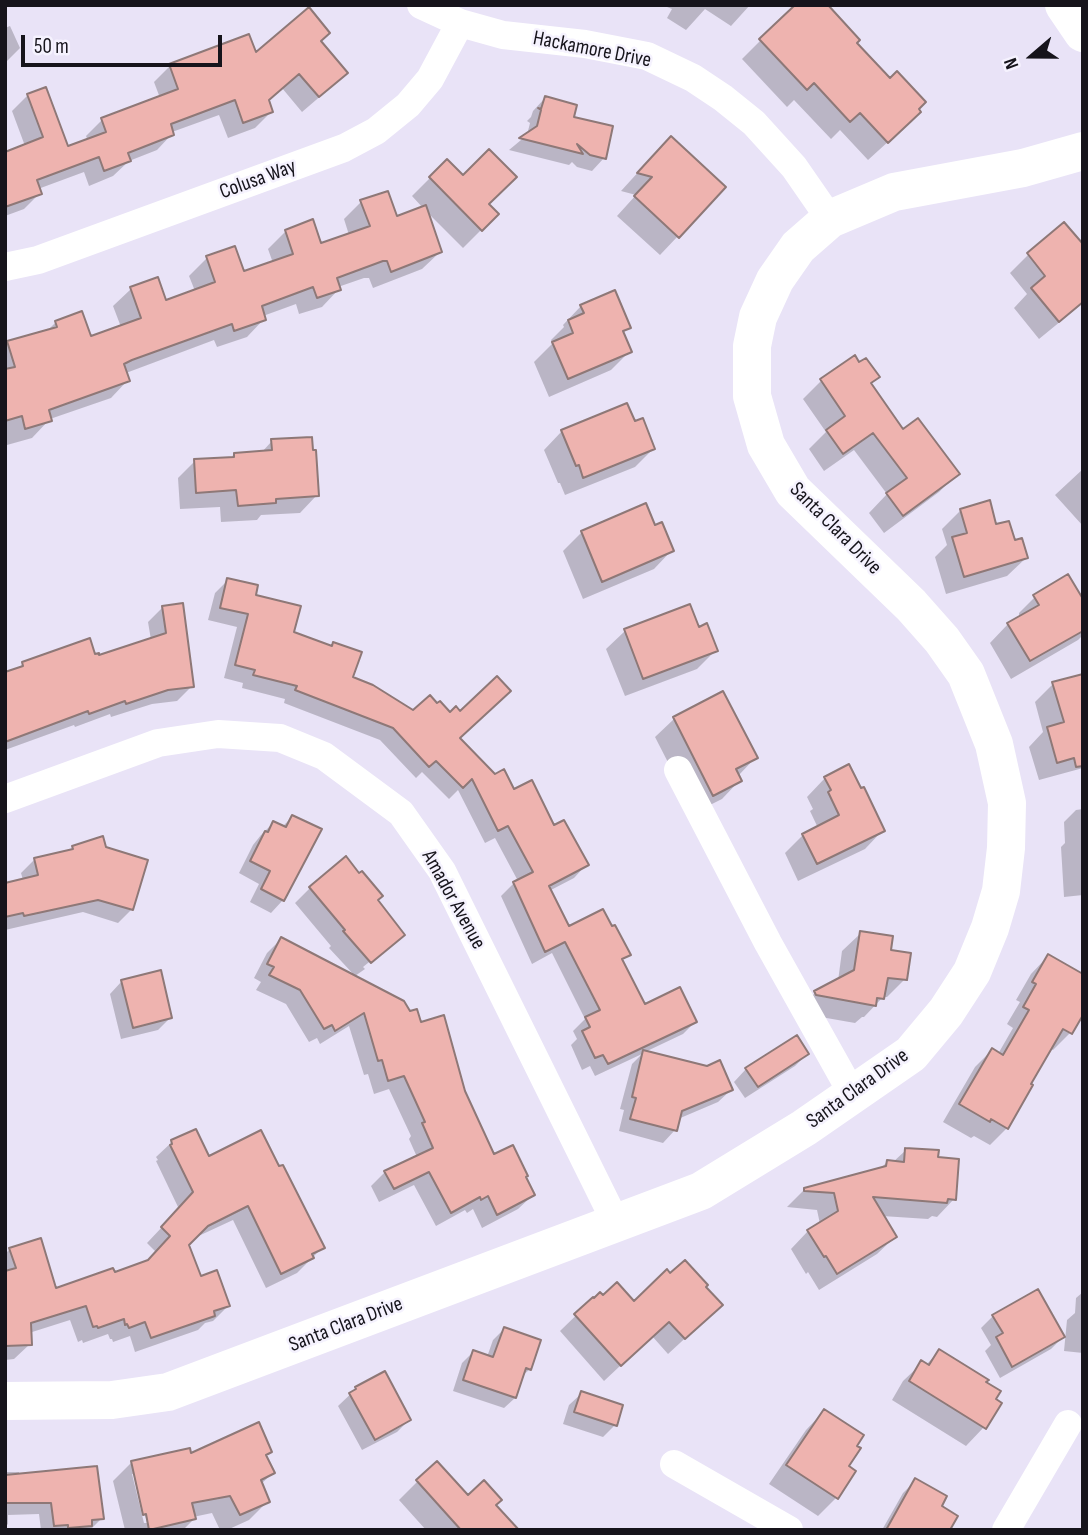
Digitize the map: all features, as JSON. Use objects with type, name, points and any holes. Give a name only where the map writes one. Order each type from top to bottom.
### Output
[{"type":"street","name":"Hackamore Drive","points":[[421,5],[460,23],[503,35],[585,44],[647,56],[693,78],[754,123],[794,167],[831,219]]},
{"type":"street","points":[[1065,5],[1083,33]]},
{"type":"street","name":"Colusa Way","points":[[5,267],[38,260],[331,153],[376,131],[408,105],[430,79],[460,23]]},
{"type":"street","name":"Santa Clara Drive","points":[[5,1401],[112,1400],[168,1392],[701,1191],[804,1128],[911,1054],[946,1012],[972,972],[990,928],[1000,891],[1006,848],[1007,803],[994,744],[966,674],[942,640],[911,605],[793,491],[766,445],[751,396],[752,346],[758,317],[775,280],[798,247],[831,219],[894,192],[1023,168],[1083,151]]},
{"type":"street","name":"Amador Avenue","points":[[5,799],[158,743],[218,734],[280,738],[324,756],[401,813],[442,872],[616,1223]]},
{"type":"street","points":[[678,770],[768,943],[853,1095]]},
{"type":"street","points":[[1006,1530],[1068,1424]]},
{"type":"street","points":[[674,1464],[789,1530]]},
{"type":"building","points":[[795,5],[828,5],[860,40],[857,43],[890,78],[897,71],[926,102],[919,109],[921,112],[888,143],[860,113],[850,122],[814,83],[807,90],[759,39]]},
{"type":"building","points":[[309,7],[330,33],[321,41],[348,73],[319,97],[299,74],[269,100],[273,112],[243,123],[235,100],[171,124],[174,135],[128,153],[131,161],[104,171],[99,157],[37,180],[42,194],[5,207],[5,152],[43,137],[27,94],[46,87],[68,146],[106,132],[101,118],[178,89],[169,64],[249,34],[256,52]]},
{"type":"building","points":[[545,96],[577,105],[574,117],[613,126],[606,159],[590,155],[577,144],[583,154],[519,138],[537,126],[541,110],[538,108],[541,109]]},
{"type":"building","points":[[671,136],[726,187],[679,238],[634,196],[652,177],[637,173]]},
{"type":"building","points":[[489,149],[517,177],[489,204],[499,214],[482,231],[429,177],[447,159],[463,175]]},
{"type":"building","points":[[388,191],[397,216],[426,205],[442,252],[391,272],[387,261],[383,261],[337,278],[341,290],[317,298],[313,287],[262,306],[266,320],[234,331],[232,324],[132,360],[124,364],[130,381],[49,410],[52,421],[25,429],[22,416],[5,421],[5,369],[15,367],[7,341],[57,327],[55,321],[82,311],[91,336],[141,318],[130,287],[158,277],[166,300],[215,282],[206,256],[235,246],[244,271],[293,254],[285,230],[313,219],[321,243],[370,226],[360,200]]},
{"type":"building","points":[[1064,222],[1083,244],[1083,302],[1059,322],[1031,288],[1045,276],[1027,253]]},
{"type":"building","points":[[615,290],[631,328],[623,331],[632,352],[568,379],[552,342],[573,333],[568,320],[584,313],[580,305]]},
{"type":"building","points":[[855,355],[859,362],[866,358],[880,377],[871,383],[903,429],[918,418],[960,474],[903,516],[886,493],[907,478],[873,433],[843,454],[826,430],[845,416],[820,379]]},
{"type":"building","points":[[627,403],[635,421],[643,418],[655,449],[583,478],[561,430]]},
{"type":"building","points":[[312,437],[313,450],[316,450],[319,496],[276,499],[276,503],[238,506],[236,490],[196,493],[194,459],[234,457],[234,453],[272,450],[271,439]]},
{"type":"building","points":[[990,500],[996,524],[1009,521],[1015,540],[1022,538],[1028,558],[964,577],[952,537],[967,533],[960,509]]},
{"type":"building","points":[[646,503],[655,525],[662,522],[674,551],[602,582],[581,531]]},
{"type":"building","points":[[1068,574],[1083,599],[1083,631],[1030,661],[1007,623],[1039,605],[1033,595]]},
{"type":"building","points":[[227,578],[258,585],[256,595],[301,606],[294,632],[332,646],[333,642],[362,652],[353,677],[373,685],[413,710],[430,695],[450,712],[456,706],[460,711],[497,676],[511,691],[460,738],[495,774],[504,769],[514,789],[532,780],[554,825],[564,820],[589,865],[549,886],[569,926],[603,909],[631,955],[622,959],[645,1004],[680,987],[697,1022],[608,1064],[603,1055],[595,1058],[582,1031],[590,1027],[585,1017],[600,1010],[565,942],[545,952],[513,882],[533,872],[508,826],[498,831],[472,779],[463,788],[436,761],[429,767],[393,728],[295,690],[297,686],[253,675],[255,670],[235,665],[248,614],[220,608]]},
{"type":"building","points":[[183,603],[194,687],[168,690],[126,704],[125,701],[89,714],[88,711],[5,742],[5,672],[23,666],[22,662],[90,638],[95,654],[99,655],[166,633],[162,606]]},
{"type":"building","points":[[690,604],[699,627],[707,623],[718,651],[643,679],[624,629]]},
{"type":"building","points":[[1083,674],[1083,766],[1076,767],[1074,758],[1057,763],[1047,727],[1064,722],[1052,682]]},
{"type":"building","points":[[723,691],[758,758],[736,769],[742,781],[713,796],[673,717]]},
{"type":"building","points":[[849,764],[861,788],[864,787],[885,831],[817,864],[802,834],[839,815],[824,777]]},
{"type":"building","points":[[292,815],[322,829],[284,901],[261,889],[270,871],[250,861],[273,821],[286,827]]},
{"type":"building","points":[[103,836],[106,847],[148,860],[133,910],[98,900],[24,916],[23,913],[5,917],[5,883],[38,875],[34,858],[73,849],[72,846]]},
{"type":"building","points":[[346,856],[383,896],[378,900],[405,935],[371,963],[309,887]]},
{"type":"building","points":[[860,931],[893,936],[891,950],[911,953],[907,980],[888,978],[884,999],[877,998],[876,1006],[816,995],[814,991],[854,970]]},
{"type":"building","points":[[281,937],[404,1001],[410,1011],[417,1009],[421,1022],[444,1015],[465,1091],[494,1154],[513,1145],[535,1195],[497,1215],[488,1196],[481,1200],[480,1197],[451,1213],[429,1172],[394,1189],[384,1171],[433,1148],[422,1123],[425,1122],[404,1076],[388,1081],[382,1060],[378,1061],[364,1013],[335,1031],[332,1025],[324,1029],[300,990],[269,975],[274,967],[267,964]]},
{"type":"building","points":[[1048,954],[1083,974],[1083,1015],[1072,1034],[1063,1029],[1008,1129],[959,1104],[992,1048],[1003,1055],[1029,1010],[1023,1007],[1036,984],[1032,982]]},
{"type":"building","points":[[161,970],[172,1018],[133,1028],[121,980]]},
{"type":"building","points":[[797,1035],[809,1054],[758,1087],[745,1068]]},
{"type":"building","points":[[643,1050],[707,1066],[720,1060],[733,1090],[682,1111],[677,1131],[630,1119],[636,1098],[632,1097]]},
{"type":"building","points":[[196,1129],[209,1156],[261,1130],[279,1166],[283,1165],[325,1248],[312,1254],[314,1258],[281,1274],[248,1206],[208,1226],[189,1245],[201,1276],[217,1270],[230,1306],[214,1311],[215,1316],[151,1338],[145,1322],[129,1328],[124,1319],[98,1328],[93,1327],[86,1306],[31,1323],[32,1345],[5,1346],[5,1271],[16,1268],[9,1248],[41,1238],[56,1288],[113,1268],[115,1272],[148,1260],[170,1236],[161,1227],[193,1192],[170,1145],[171,1140]]},
{"type":"building","points":[[905,1148],[939,1150],[938,1157],[959,1159],[956,1200],[948,1199],[947,1203],[873,1197],[897,1237],[837,1274],[807,1230],[838,1211],[834,1193],[804,1191],[804,1188],[886,1166],[887,1160],[904,1162]]},
{"type":"building","points":[[685,1260],[723,1305],[685,1339],[669,1322],[621,1366],[574,1314],[593,1297],[600,1292],[603,1295],[617,1282],[634,1301],[667,1269],[670,1273]]},
{"type":"building","points":[[1038,1289],[1065,1337],[1012,1367],[996,1337],[1003,1333],[992,1315]]},
{"type":"building","points":[[504,1327],[541,1340],[531,1370],[526,1368],[516,1398],[463,1380],[473,1350],[493,1357]]},
{"type":"building","points":[[939,1349],[989,1380],[986,1382],[1001,1391],[996,1399],[1002,1403],[986,1429],[909,1381],[921,1360],[929,1365]]},
{"type":"building","points":[[385,1371],[411,1420],[375,1440],[349,1393]]},
{"type":"building","points":[[581,1391],[623,1405],[617,1426],[574,1412]]},
{"type":"building","points":[[824,1409],[864,1435],[857,1446],[861,1448],[849,1466],[856,1471],[838,1499],[786,1465]]},
{"type":"building","points":[[259,1422],[272,1452],[266,1455],[275,1473],[261,1480],[270,1502],[240,1515],[230,1496],[192,1503],[196,1519],[149,1530],[131,1461],[190,1448],[191,1453]]},
{"type":"building","points":[[437,1461],[468,1495],[484,1480],[502,1500],[496,1505],[519,1530],[461,1530],[416,1480]]},
{"type":"building","points":[[97,1466],[104,1519],[92,1520],[92,1526],[54,1526],[51,1503],[5,1503],[5,1475]]},
{"type":"building","points":[[915,1478],[947,1496],[942,1506],[958,1516],[950,1530],[886,1530]]}]
